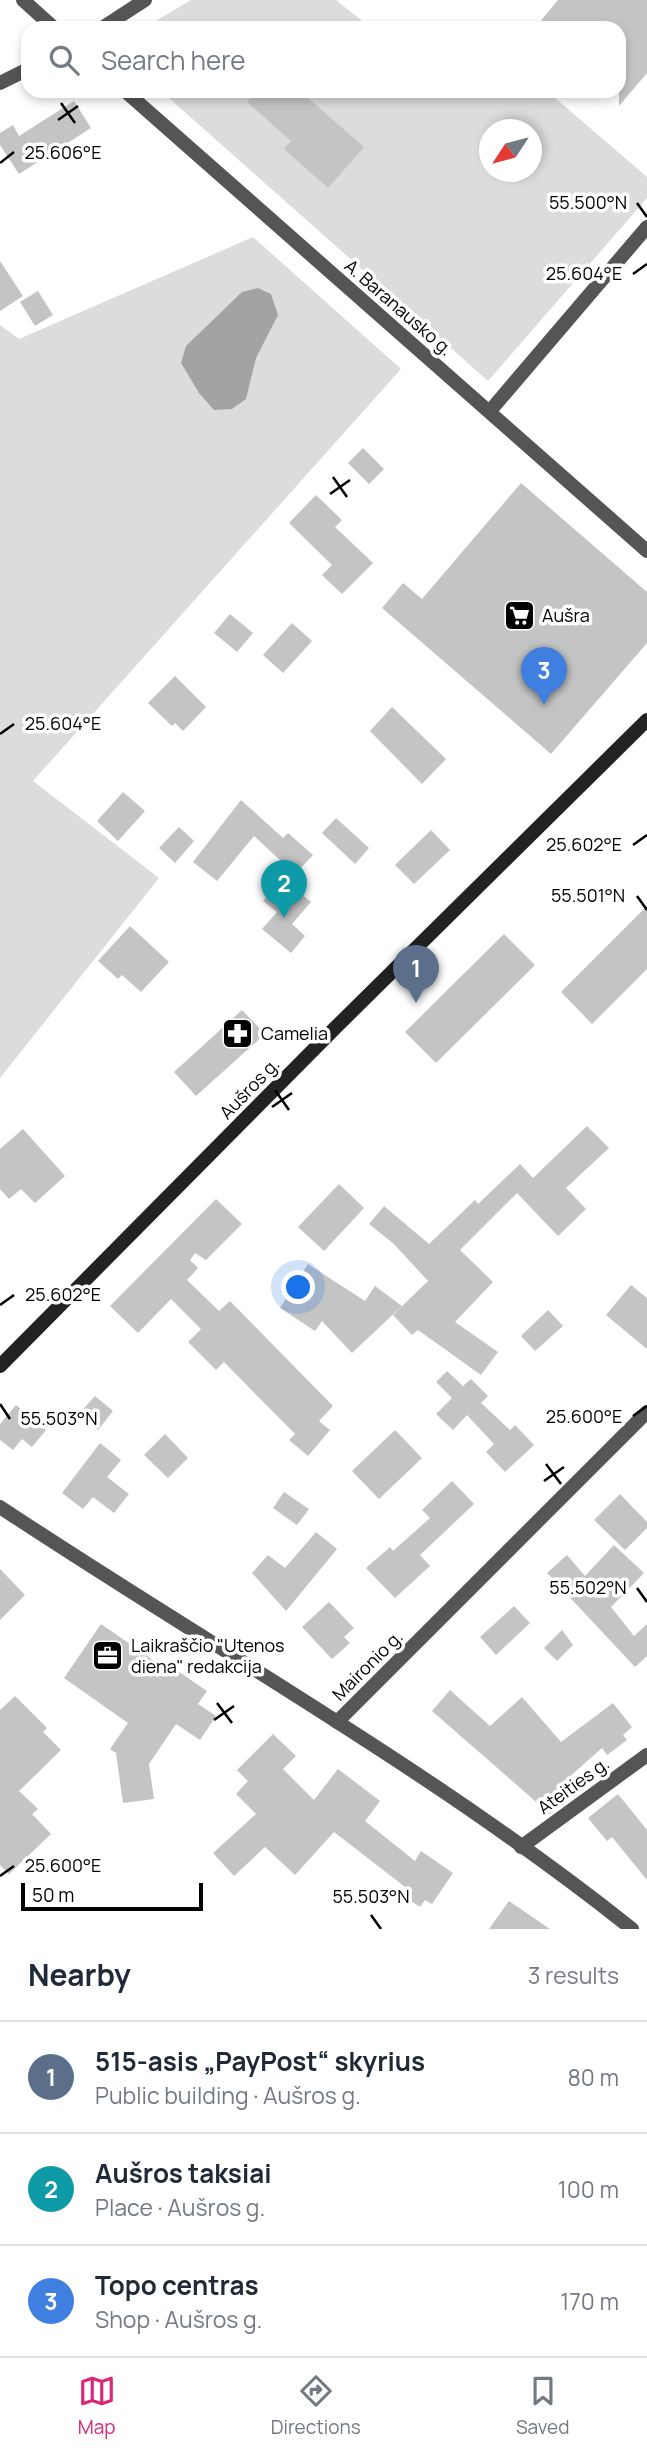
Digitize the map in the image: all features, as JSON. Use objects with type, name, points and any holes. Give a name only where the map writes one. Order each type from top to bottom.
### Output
[{"type":"street","points":[[23,0],[46,21]]},
{"type":"street","points":[[113,21],[145,0]]},
{"type":"street","points":[[0,83],[21,72]]},
{"type":"street","name":"A. Baranausko g.","points":[[133,98],[647,551]]},
{"type":"street","points":[[489,411],[647,227]]},
{"type":"street","name":"Aušros g.","points":[[0,1366],[363,999],[647,720]]},
{"type":"street","name":"Maironio g.","points":[[0,1507],[98,1573],[337,1722],[647,1412]]},
{"type":"street","points":[[337,1722],[582,1889],[632,1929]]},
{"type":"street","name":"Ateities g.","points":[[522,1847],[647,1755]]},
{"type":"shaded area","points":[[191,0],[336,0],[362,21],[156,21]]},
{"type":"shaded area","points":[[169,98],[555,98],[647,177],[647,198],[488,381]]},
{"type":"shaded area","points":[[253,237],[401,369],[33,781],[159,878],[0,1078],[0,325],[19,339]]},
{"type":"shaded area","points":[[258,288],[271,294],[278,315],[256,358],[246,399],[232,409],[214,410],[199,393],[181,363],[186,346],[242,292]]},
{"type":"building","points":[[558,0],[647,0],[647,73],[626,98],[626,21],[541,21]]},
{"type":"building","points":[[251,98],[308,98],[364,147],[328,188],[284,149],[291,141],[247,102]]},
{"type":"building","points":[[74,101],[91,128],[19,174],[0,145],[0,133],[13,125],[19,136]]},
{"type":"building","points":[[0,261],[23,296],[0,311]]},
{"type":"building","points":[[38,291],[53,315],[35,326],[20,302]]},
{"type":"building","points":[[363,448],[384,469],[369,484],[348,463]]},
{"type":"building","name":"Aušra","points":[[521,483],[647,592],[647,643],[551,754],[382,608],[403,583],[422,599]]},
{"type":"building","points":[[316,495],[342,520],[335,527],[373,563],[342,594],[322,575],[332,565],[289,523]]},
{"type":"building","points":[[230,614],[253,633],[237,652],[214,633]]},
{"type":"building","points":[[292,623],[312,641],[283,673],[263,655]]},
{"type":"building","points":[[175,676],[206,707],[183,731],[175,723],[172,726],[148,703]]},
{"type":"building","points":[[392,707],[446,759],[422,784],[370,731]]},
{"type":"building","points":[[123,792],[145,811],[118,841],[97,821]]},
{"type":"building","points":[[241,800],[283,838],[288,833],[313,855],[295,874],[254,836],[217,881],[193,862]]},
{"type":"building","points":[[336,818],[369,848],[355,864],[322,833]]},
{"type":"building","points":[[179,827],[194,841],[175,863],[159,848]]},
{"type":"building","points":[[431,830],[450,850],[414,884],[395,865]]},
{"type":"building","points":[[282,878],[311,902],[292,924],[305,936],[291,953],[262,929],[277,912],[263,901]]},
{"type":"building","points":[[647,906],[647,969],[592,1024],[561,992]]},
{"type":"building","points":[[130,926],[169,962],[141,992],[122,975],[118,979],[98,961]]},
{"type":"building","points":[[504,934],[535,965],[436,1063],[405,1032]]},
{"type":"building","points":[[242,1010],[265,1034],[196,1096],[174,1072]]},
{"type":"building","points":[[587,1126],[609,1148],[566,1188],[586,1209],[558,1236],[517,1193],[460,1250],[493,1282],[455,1322],[498,1352],[481,1375],[418,1330],[412,1335],[393,1315],[428,1281],[394,1244],[369,1224],[384,1206],[429,1244],[475,1200],[478,1204],[520,1164],[533,1178]]},
{"type":"building","points":[[23,1129],[65,1176],[35,1203],[21,1189],[9,1199],[0,1189],[0,1149]]},
{"type":"building","points":[[339,1184],[364,1208],[324,1251],[298,1227]]},
{"type":"building","points":[[216,1199],[242,1224],[206,1260],[195,1253],[190,1260],[198,1268],[187,1280],[219,1311],[230,1301],[333,1406],[319,1421],[330,1430],[308,1456],[289,1440],[295,1434],[224,1362],[216,1370],[188,1342],[201,1329],[171,1299],[138,1333],[110,1306]]},
{"type":"building","points":[[308,1264],[365,1301],[375,1286],[402,1306],[352,1353],[322,1321],[315,1331],[280,1308]]},
{"type":"building","points":[[631,1285],[647,1298],[647,1349],[606,1315]]},
{"type":"building","points":[[548,1310],[563,1326],[535,1351],[521,1336]]},
{"type":"building","points":[[447,1371],[463,1386],[471,1379],[488,1396],[481,1403],[510,1430],[515,1425],[534,1445],[505,1472],[486,1452],[494,1444],[467,1415],[453,1430],[436,1414],[452,1398],[436,1382]]},
{"type":"building","points":[[95,1396],[113,1411],[98,1430],[79,1414]]},
{"type":"building","points":[[16,1405],[46,1430],[32,1447],[22,1439],[13,1450],[0,1440],[0,1424]]},
{"type":"building","points":[[395,1430],[422,1458],[379,1499],[352,1471]]},
{"type":"building","points":[[165,1434],[188,1458],[168,1478],[144,1455]]},
{"type":"building","points":[[100,1443],[121,1460],[107,1477],[129,1494],[114,1513],[93,1497],[83,1509],[62,1493]]},
{"type":"building","points":[[452,1481],[474,1504],[420,1555],[430,1566],[395,1598],[366,1568],[390,1547],[393,1551],[430,1518],[422,1510]]},
{"type":"building","points":[[284,1492],[309,1509],[297,1525],[273,1508]]},
{"type":"building","points":[[620,1494],[647,1522],[647,1528],[625,1550],[594,1520]]},
{"type":"building","points":[[316,1532],[337,1549],[286,1611],[252,1573],[268,1555],[285,1568]]},
{"type":"building","points":[[614,1545],[644,1573],[611,1607],[634,1636],[647,1624],[647,1656],[635,1667],[547,1573],[567,1555],[585,1576]]},
{"type":"building","points":[[0,1569],[25,1595],[0,1620]]},
{"type":"building","points":[[329,1602],[354,1628],[344,1637],[350,1643],[332,1659],[302,1627]]},
{"type":"building","points":[[514,1606],[530,1623],[496,1655],[480,1637]]},
{"type":"building","points":[[101,1624],[169,1671],[172,1667],[207,1691],[198,1704],[216,1716],[200,1740],[176,1724],[149,1764],[154,1799],[123,1803],[116,1753],[110,1749],[128,1723],[64,1678]]},
{"type":"building","points":[[562,1630],[573,1645],[557,1661],[544,1648]]},
{"type":"building","points":[[450,1690],[490,1726],[522,1697],[561,1742],[613,1703],[632,1727],[623,1735],[627,1740],[607,1755],[602,1748],[559,1786],[570,1795],[550,1814],[432,1711]]},
{"type":"building","points":[[15,1696],[47,1728],[43,1732],[61,1750],[19,1791],[38,1809],[32,1814],[51,1834],[9,1874],[0,1865],[0,1710]]},
{"type":"building","points":[[273,1734],[296,1756],[283,1769],[314,1800],[338,1769],[380,1801],[365,1821],[415,1861],[421,1851],[453,1873],[432,1904],[425,1900],[420,1907],[405,1897],[409,1890],[334,1832],[295,1875],[265,1847],[234,1876],[213,1853],[256,1814],[236,1794],[248,1781],[237,1770]]},
{"type":"building","points":[[618,1794],[647,1830],[647,1880],[612,1837],[607,1841],[588,1818]]},
{"type":"building","points":[[509,1901],[550,1929],[489,1929]]},
{"type":"place","name":"Aušra","points":[[519,615]]},
{"type":"place","name":"Topo centras","points":[[544,705]]},
{"type":"place","name":"Aušros taksiai","points":[[284,918]]},
{"type":"place","name":"515-asis „PayPost“ skyrius","points":[[416,1003]]},
{"type":"place","name":"Camelia","points":[[238,1033]]},
{"type":"place","name":"Laikraščio \"Utenos diena\" redakcija","points":[[108,1655]]}]
